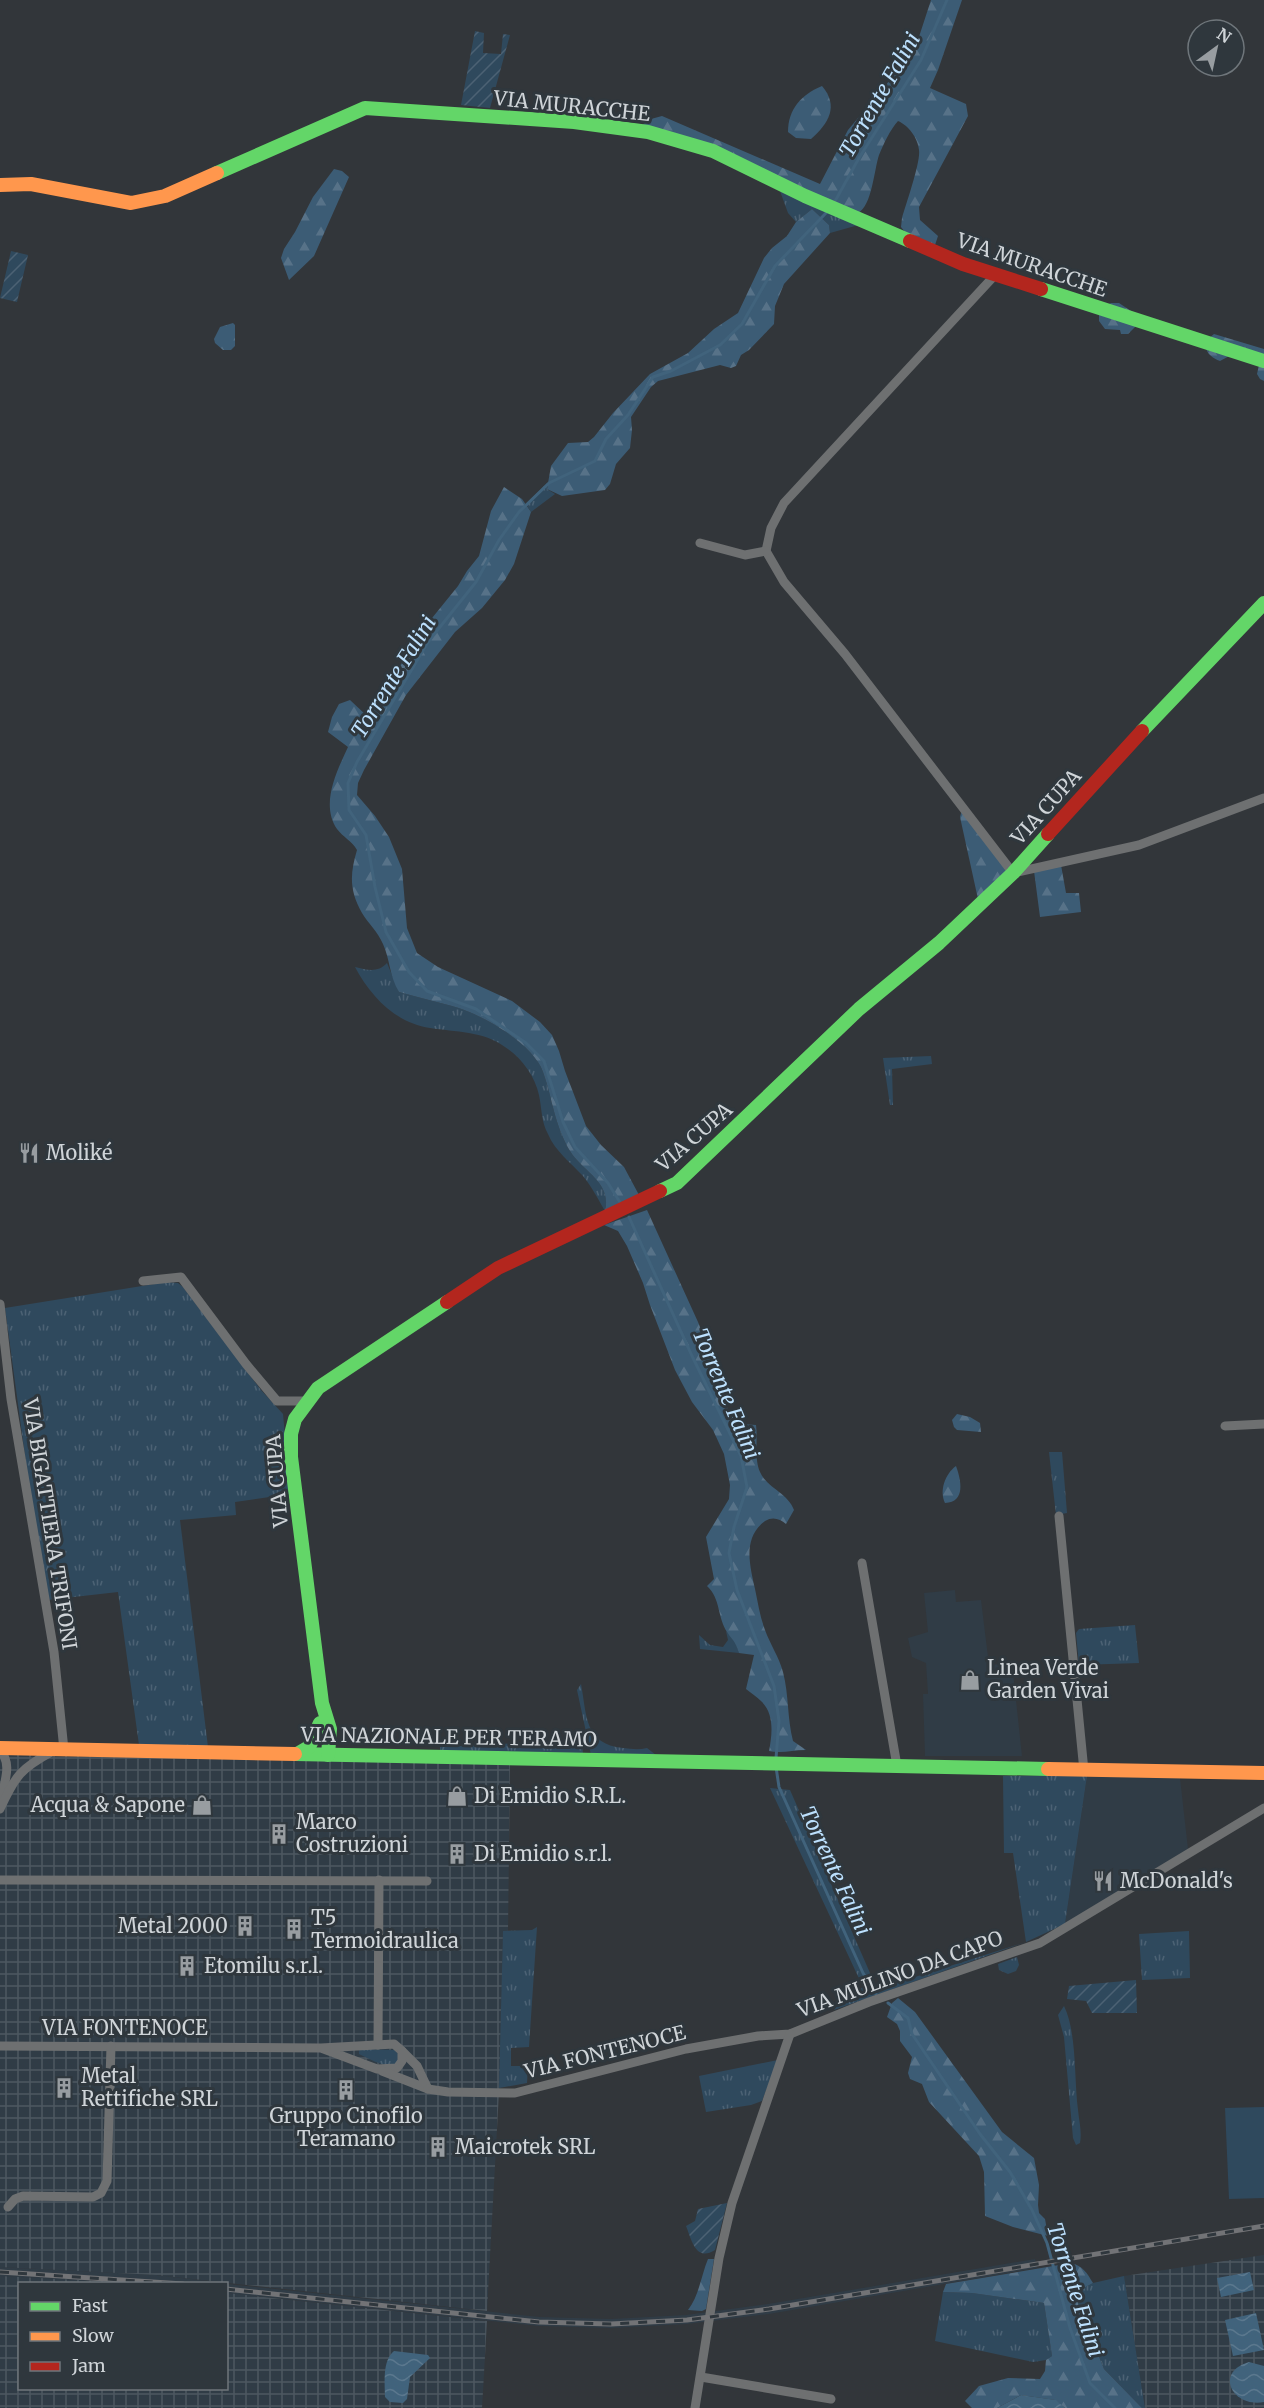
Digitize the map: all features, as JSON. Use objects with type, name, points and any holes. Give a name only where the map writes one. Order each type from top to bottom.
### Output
[{"type":"street","name":"VIA MURACCHE","points":[[0,185],[31,184],[131,203],[165,196],[365,108],[574,122],[648,132],[713,151],[892,235],[963,264],[1264,361]]},
{"type":"street","points":[[995,275],[784,503],[771,528],[766,551],[784,582],[845,654],[1013,873],[1139,845],[1264,798]]},
{"type":"street","points":[[700,543],[745,555],[766,551]]},
{"type":"street","name":"VIA CUPA","points":[[328,1755],[323,1748],[322,1703],[291,1456],[290,1429],[293,1419],[306,1401],[318,1388],[498,1268],[677,1183],[860,1009],[939,944],[1013,873],[1110,764],[1264,603]]},
{"type":"street","points":[[143,1281],[181,1277],[246,1364],[277,1401],[306,1401]]},
{"type":"street","name":"VIA BIGATTIERA TRIFONI","points":[[0,1304],[11,1399],[54,1652],[60,1750]]},
{"type":"street","points":[[1225,1426],[1264,1424]]},
{"type":"street","points":[[1059,1516],[1084,1771]]},
{"type":"street","points":[[862,1563],[897,1766]]},
{"type":"street","points":[[324,1724],[342,1747],[349,1752],[363,1755]]},
{"type":"street","name":"VIA CUPA","points":[[297,1754],[309,1747],[324,1724]]},
{"type":"street","points":[[0,1749],[7,1758],[8,1767],[0,1804]]},
{"type":"street","name":"VIA NAZIONALE PER TERAMO","points":[[0,1749],[1264,1773]]},
{"type":"street","points":[[0,1809],[10,1787],[23,1769],[60,1750]]},
{"type":"street","name":"VIA MULINO DA CAPO","points":[[695,2408],[714,2282],[732,2202],[790,2034],[869,2002],[1040,1942],[1264,1808]]},
{"type":"street","points":[[0,1880],[427,1881]]},
{"type":"street","points":[[378,2045],[380,1880]]},
{"type":"street","name":"VIA FONTENOCE","points":[[321,2048],[428,2089],[448,2092],[515,2093],[686,2049],[758,2036],[790,2034]]},
{"type":"street","name":"VIA FONTENOCE","points":[[0,2046],[321,2048],[394,2044],[402,2051]]},
{"type":"street","points":[[8,2207],[15,2199],[23,2196],[93,2197],[101,2193],[107,2181],[111,2046]]},
{"type":"street","points":[[402,2051],[417,2066],[428,2089]]},
{"type":"street","points":[[377,2069],[397,2068],[402,2061],[402,2051]]},
{"type":"street","points":[[700,2377],[831,2399]]},
{"type":"shaded area","name":"Linea Verde Garden Vivai","points":[[955,1590],[956,1602],[981,1600],[989,1665],[1012,1663],[1022,1756],[925,1756],[923,1694],[928,1694],[926,1663],[912,1657],[908,1638],[928,1632],[924,1593]]},
{"type":"shaded area","points":[[0,1754],[510,1763],[508,1931],[503,1932],[500,2074],[487,2311],[156,2275],[0,2267]]},
{"type":"shaded area","name":"McDonald's","points":[[1087,1776],[1180,1778],[1188,1849],[1065,1924]]},
{"type":"shaded area","points":[[1264,2255],[1264,2408],[1145,2408],[1124,2276]]},
{"type":"shaded area","points":[[1035,2259],[1037,2268],[769,2314],[687,2324],[611,2328],[539,2326],[228,2293],[228,2284],[540,2317],[611,2319],[686,2315],[768,2304]]},
{"type":"shaded area","points":[[0,2267],[156,2275],[216,2282],[118,2282],[0,2276]]},
{"type":"shaded area","points":[[0,2276],[118,2282],[18,2282],[18,2390],[228,2390],[228,2293],[487,2321],[482,2408],[0,2408]]},
{"type":"green space","points":[[931,0],[962,0],[930,88],[966,104],[968,116],[919,207],[920,220],[938,236],[935,245],[905,232],[901,227],[918,163],[919,150],[912,132],[898,121],[881,150],[869,196],[863,209],[858,213],[642,125],[662,116],[820,184],[848,130],[895,74],[917,43]]},
{"type":"green space","points":[[475,31],[484,33],[483,53],[501,54],[503,34],[510,35],[490,108],[461,105]]},
{"type":"green space","points":[[822,86],[830,100],[830,114],[827,120],[811,139],[796,138],[788,132],[793,110],[802,98]]},
{"type":"green space","points":[[334,169],[342,171],[349,177],[314,256],[289,280],[281,258],[284,249],[313,197]]},
{"type":"green space","points":[[780,191],[862,224],[830,233],[829,225],[812,209],[796,222],[788,213]]},
{"type":"green space","points":[[812,209],[829,225],[830,233],[784,284],[775,306],[774,324],[749,350],[741,355],[736,366],[731,368],[720,365],[658,381],[651,387],[631,417],[630,448],[616,464],[610,484],[605,490],[562,496],[547,489],[551,466],[568,443],[588,442],[650,374],[688,353],[714,329],[738,313],[764,258],[787,236],[796,222]]},
{"type":"green space","points":[[11,251],[28,255],[17,302],[0,298]]},
{"type":"green space","points":[[1111,303],[1119,303],[1137,315],[1138,324],[1128,334],[1121,334],[1120,330],[1105,329],[1099,321],[1099,314]]},
{"type":"green space","points":[[233,323],[235,325],[235,346],[231,350],[223,350],[214,339],[220,327]]},
{"type":"green space","points":[[1214,334],[1264,349],[1264,381],[1257,374],[1259,365],[1231,355],[1220,361],[1211,356],[1206,346]]},
{"type":"green space","points":[[547,483],[547,489],[555,494],[531,512],[526,504]]},
{"type":"green space","points":[[504,487],[522,499],[531,512],[514,564],[505,580],[482,608],[455,632],[406,695],[364,770],[358,783],[357,795],[389,837],[402,869],[407,928],[417,953],[438,967],[512,1001],[540,1022],[552,1035],[586,1126],[601,1145],[624,1167],[639,1195],[605,1211],[604,1192],[595,1178],[570,1151],[557,1122],[543,1072],[538,1061],[529,1051],[505,1031],[477,1015],[399,992],[383,944],[362,913],[355,897],[352,874],[357,850],[337,829],[330,809],[332,788],[348,747],[328,732],[339,704],[350,700],[367,716],[428,623],[479,556],[491,511]]},
{"type":"green space","points":[[962,810],[1008,871],[978,899],[960,817]]},
{"type":"green space","points":[[1061,865],[1066,893],[1079,893],[1081,912],[1040,917],[1034,871]]},
{"type":"green space","points":[[387,963],[399,992],[477,1015],[505,1031],[538,1061],[565,1141],[570,1151],[595,1178],[604,1192],[605,1211],[583,1176],[551,1140],[544,1124],[537,1088],[522,1062],[511,1051],[488,1038],[418,1025],[406,1021],[386,1007],[361,978],[355,967],[376,969]]},
{"type":"green space","points":[[931,1056],[932,1064],[892,1069],[893,1105],[890,1105],[883,1058]]},
{"type":"green space","points":[[647,1210],[698,1322],[721,1380],[728,1411],[739,1424],[756,1425],[757,1461],[760,1472],[767,1482],[787,1499],[794,1510],[786,1524],[774,1518],[765,1521],[758,1528],[750,1544],[750,1562],[762,1620],[783,1672],[793,1741],[806,1750],[769,1751],[771,1732],[769,1712],[761,1701],[746,1689],[754,1655],[739,1653],[724,1626],[715,1597],[707,1586],[714,1579],[706,1537],[729,1499],[730,1485],[724,1454],[713,1430],[692,1402],[675,1370],[627,1246],[618,1231],[604,1225]]},
{"type":"green space","points":[[167,1282],[178,1283],[183,1287],[261,1390],[283,1414],[290,1494],[235,1502],[236,1515],[180,1520],[208,1747],[139,1745],[118,1592],[47,1600],[5,1308]]},
{"type":"green space","points":[[957,1414],[970,1417],[980,1423],[981,1432],[957,1430],[952,1420]]},
{"type":"green space","points":[[1049,1452],[1062,1452],[1067,1513],[1056,1515]]},
{"type":"green space","points":[[956,1466],[960,1484],[959,1495],[952,1502],[945,1503],[944,1483]]},
{"type":"green space","points":[[1135,1625],[1139,1663],[1079,1665],[1076,1633],[1079,1629]]},
{"type":"green space","points":[[726,1631],[735,1640],[739,1653],[700,1649],[699,1635],[710,1645],[723,1647],[728,1640]]},
{"type":"green space","points":[[581,1684],[590,1726],[601,1741],[623,1748],[647,1748],[656,1755],[591,1755],[577,1690]]},
{"type":"green space","points":[[540,1742],[571,1746],[582,1744],[583,1754],[440,1751],[440,1747]]},
{"type":"green space","points":[[1003,1776],[1087,1776],[1065,1924],[1026,1942],[1013,1853],[1004,1853]]},
{"type":"green space","points":[[770,1788],[790,1790],[877,1989],[1026,1942],[834,2010],[840,2002],[863,1987]]},
{"type":"green space","points":[[537,1927],[529,2047],[511,2048],[511,2066],[528,2066],[527,2083],[499,2088],[503,1931],[532,1930]]},
{"type":"green space","points":[[1189,1931],[1190,1978],[1142,1980],[1139,1934]]},
{"type":"green space","points":[[1017,1957],[1019,1965],[1016,1971],[1008,1974],[999,1970],[998,1964]]},
{"type":"green space","points":[[1136,1980],[1137,2013],[1092,2013],[1086,2001],[1067,1999],[1069,1986]]},
{"type":"green space","points":[[898,1998],[915,2012],[1002,2132],[1034,2158],[1039,2185],[1039,2213],[1045,2219],[1048,2236],[1013,2227],[985,2216],[984,2172],[979,2156],[929,2102],[922,2084],[910,2079],[908,2073],[912,2057],[900,2041],[897,2024],[887,2017],[892,2003]]},
{"type":"green space","points":[[1064,2006],[1071,2029],[1081,2134],[1080,2143],[1076,2145],[1073,2138],[1064,2037],[1058,2015]]},
{"type":"green space","points":[[359,2049],[395,2050],[399,2055],[397,2065],[377,2063],[359,2054]]},
{"type":"green space","points":[[778,2060],[762,2101],[751,2105],[706,2112],[699,2076]]},
{"type":"green space","points":[[1264,2107],[1264,2198],[1229,2199],[1225,2108]]},
{"type":"green space","points":[[727,2203],[715,2250],[709,2253],[699,2252],[686,2226],[695,2221],[698,2209]]},
{"type":"green space","points":[[708,2259],[714,2259],[706,2309],[688,2310],[697,2292]]},
{"type":"green space","points":[[1071,2263],[1082,2268],[1093,2283],[1082,2289],[1078,2304],[1104,2369],[1142,2408],[1065,2408],[1055,2400],[1021,2395],[997,2408],[972,2408],[965,2401],[979,2386],[1008,2378],[1040,2379],[1045,2371],[1046,2360],[1052,2356],[1044,2303],[972,2293],[943,2292],[946,2284]]},
{"type":"green space","points":[[1124,2276],[1145,2408],[1142,2408],[1104,2369],[1078,2304],[1082,2289],[1093,2283]]},
{"type":"green space","points":[[943,2292],[972,2293],[1044,2303],[1052,2356],[1046,2360],[1033,2362],[935,2341]]},
{"type":"water","points":[[1250,2272],[1254,2290],[1221,2297],[1217,2278]]},
{"type":"water","points":[[1256,2313],[1264,2350],[1233,2356],[1225,2320]]},
{"type":"water","points":[[394,2351],[428,2355],[430,2358],[410,2377],[407,2399],[403,2403],[390,2402],[385,2397],[386,2366]]},
{"type":"water","points":[[1249,2362],[1264,2366],[1264,2402],[1243,2400],[1231,2388],[1232,2373]]},
{"type":"water","points":[[1021,2395],[1056,2400],[1065,2408],[997,2408]]},
{"type":"waterway","name":"Torrente Falini","points":[[834,203],[859,158],[921,60],[947,0]]},
{"type":"waterway","name":"Torrente Falini","points":[[621,1204],[608,1183],[575,1147],[563,1122],[544,1061],[526,1043],[476,1009],[427,991],[409,972],[386,932],[366,835],[349,810],[348,783],[357,762],[428,642],[476,582],[499,540],[519,512],[549,483],[595,461],[606,439],[628,415],[653,377],[671,371],[720,345],[742,324],[775,266],[826,213]]},
{"type":"waterway","name":"Torrente Falini","points":[[629,1217],[692,1356],[741,1456],[747,1487],[734,1527],[729,1553],[737,1590],[774,1686],[779,1721],[776,1758]]},
{"type":"waterway","name":"Torrente Falini","points":[[776,1767],[779,1787],[863,1973],[876,1994]]},
{"type":"waterway","name":"Torrente Falini","points":[[888,2003],[908,2018],[912,2034],[980,2134],[1010,2172],[1032,2210],[1047,2243],[1070,2328],[1090,2383],[1115,2408]]},
{"type":"railway","points":[[228,2289],[539,2322],[611,2324],[687,2320],[769,2309],[1264,2226]]},
{"type":"railway","points":[[0,2272],[152,2282]]},
{"type":"traffic: fast","points":[[217,173],[365,108],[574,122],[648,132],[713,151],[805,196],[910,241]]},
{"type":"traffic: fast","points":[[1041,289],[1264,361]]},
{"type":"traffic: fast","points":[[1142,731],[1264,603]]},
{"type":"traffic: fast","points":[[660,1191],[677,1183],[859,1009],[939,943],[1013,873],[1048,834]]},
{"type":"traffic: fast","points":[[328,1755],[330,1729],[322,1703],[291,1457],[291,1434],[295,1419],[318,1388],[447,1302]]},
{"type":"traffic: fast","points":[[297,1754],[309,1747],[320,1723]]},
{"type":"traffic: fast","points":[[295,1754],[1048,1769]]},
{"type":"traffic: slow","points":[[0,185],[31,184],[131,203],[165,196],[217,173]]},
{"type":"traffic: slow","points":[[0,1748],[295,1754]]},
{"type":"traffic: slow","points":[[1048,1769],[1264,1773]]},
{"type":"traffic: jam","points":[[910,241],[963,264],[1041,289]]},
{"type":"traffic: jam","points":[[1048,834],[1142,731]]},
{"type":"traffic: jam","points":[[447,1302],[498,1268],[660,1191]]},
{"type":"place","name":"Moliké","points":[[29,1153]]},
{"type":"place","name":"Linea Verde Garden Vivai","points":[[970,1680]]},
{"type":"place","name":"Di Emidio S.R.L.","points":[[457,1796]]},
{"type":"place","name":"Acqua & Sapone","points":[[202,1805]]},
{"type":"place","name":"Marco Costruzioni","points":[[279,1834]]},
{"type":"place","name":"Di Emidio s.r.l.","points":[[457,1854]]},
{"type":"place","name":"McDonald's","points":[[1103,1881]]},
{"type":"place","name":"Metal 2000","points":[[245,1926]]},
{"type":"place","name":"T5 Termoidraulica","points":[[294,1929]]},
{"type":"place","name":"Etomilu s.r.l.","points":[[187,1966]]},
{"type":"place","name":"Metal Rettifiche SRL","points":[[64,2088]]},
{"type":"place","name":"Gruppo Cinofilo Teramano","points":[[346,2090]]},
{"type":"place","name":"Maicrotek SRL","points":[[438,2147]]}]
